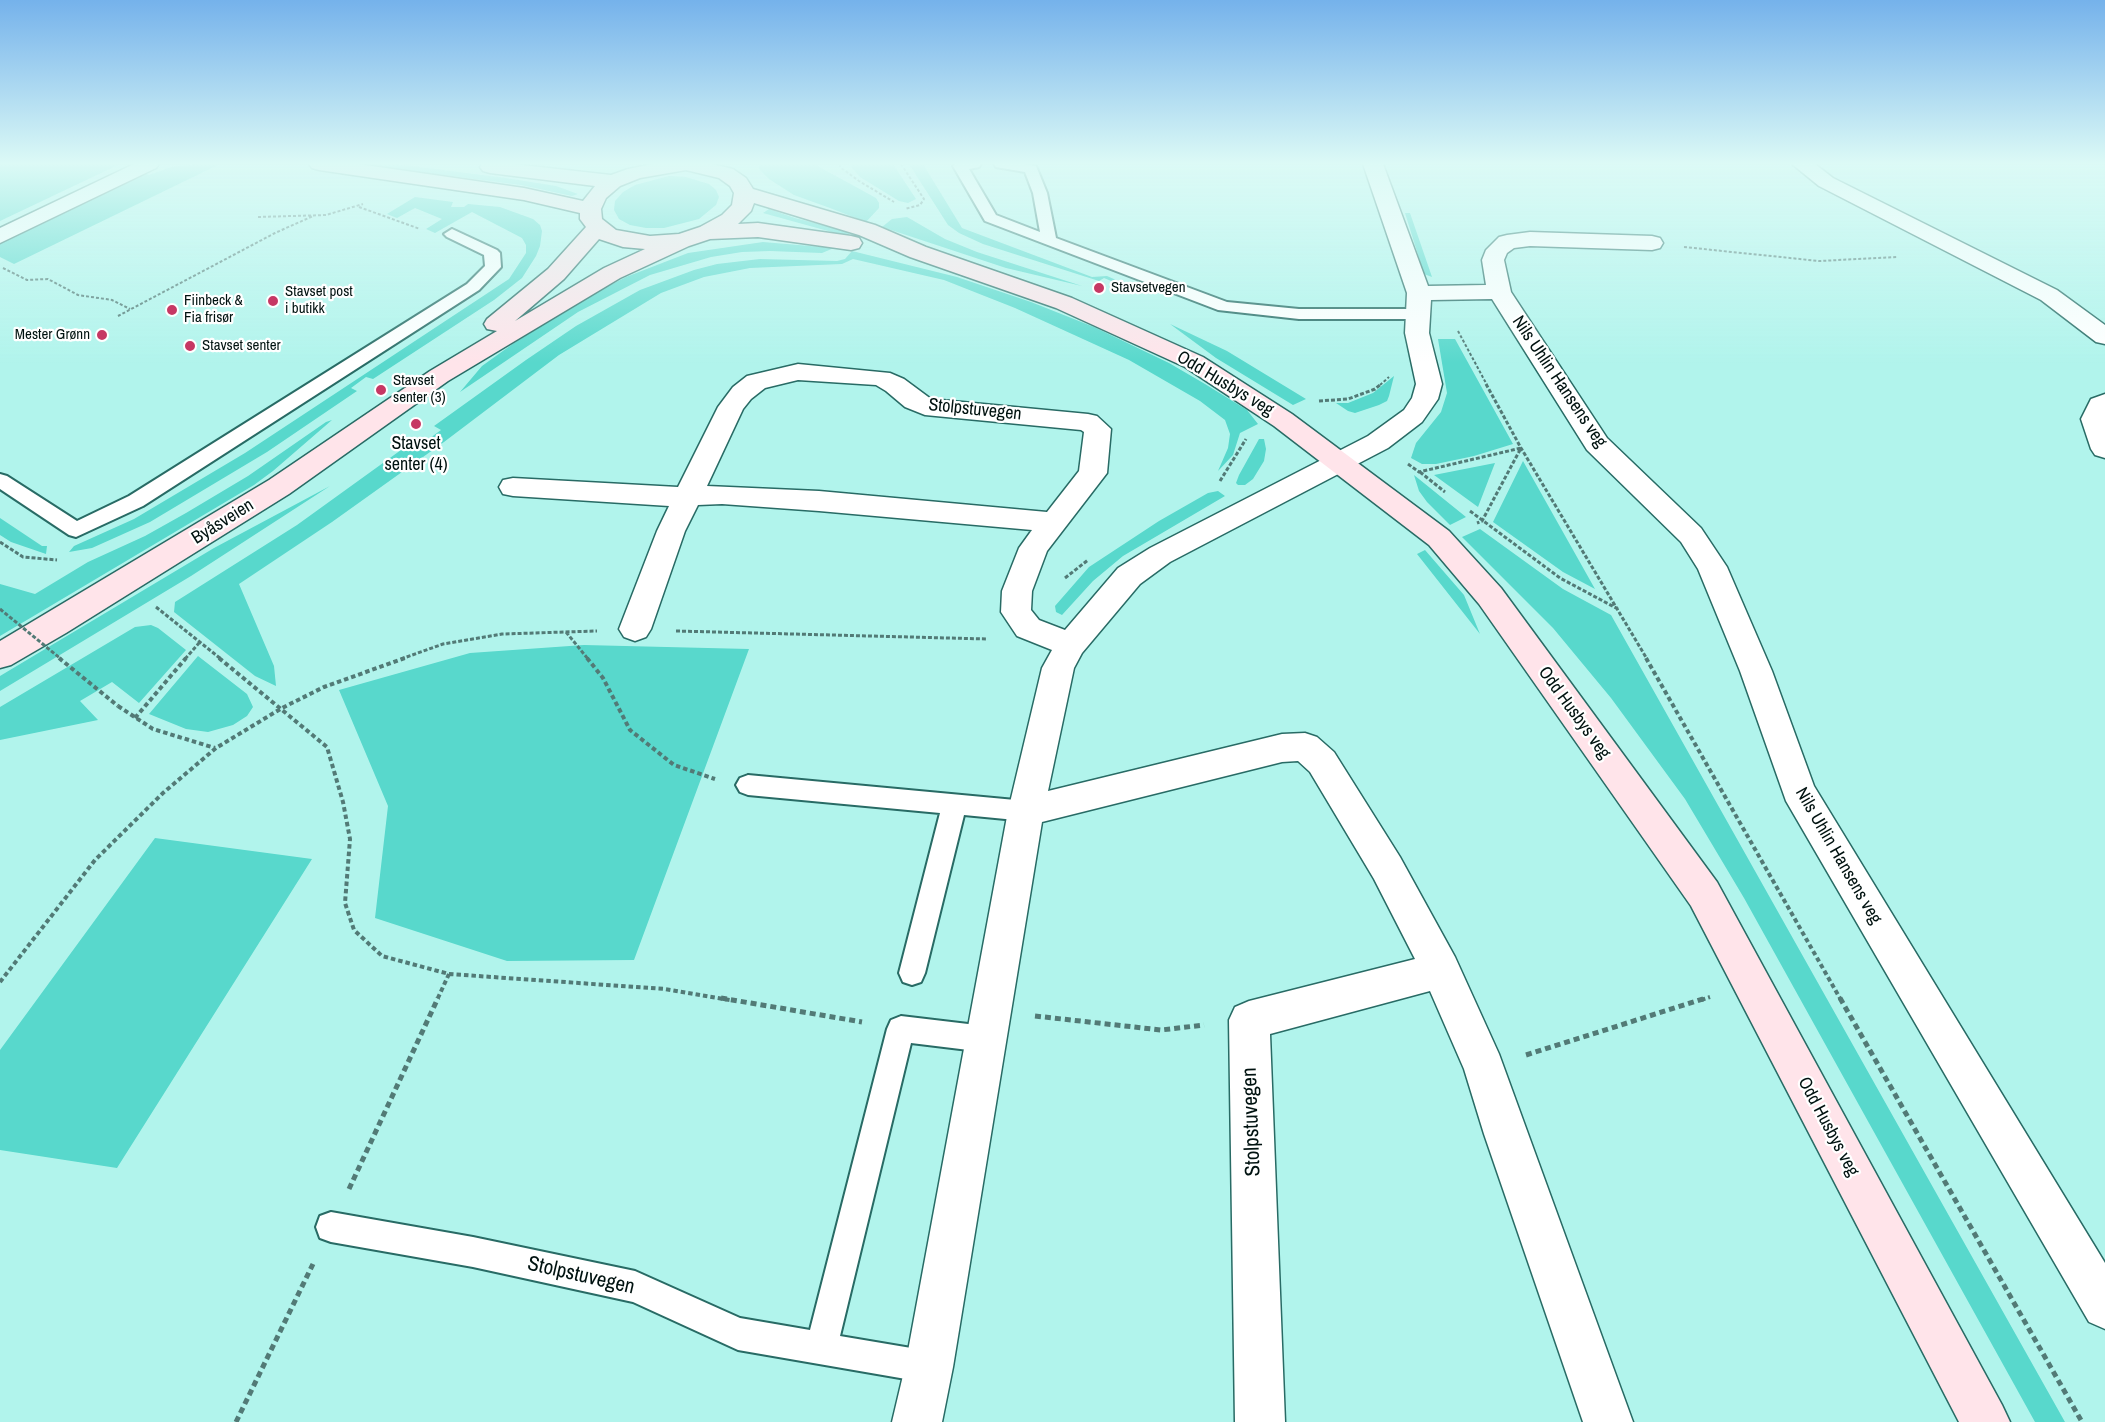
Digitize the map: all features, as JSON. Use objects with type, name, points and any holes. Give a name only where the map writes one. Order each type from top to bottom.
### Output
[{"type":"street","name":"Byåsveien","points":[[439,376],[556,274],[585,230]]},
{"type":"street","points":[[604,230],[608,235],[623,240],[650,243],[681,241],[711,230]]},
{"type":"street","name":"Odd Husbys veg","points":[[708,232],[749,230]]},
{"type":"street","name":"Odd Husbys veg","points":[[761,230],[918,252]]},
{"type":"street","name":"Odd Husbys veg","points":[[868,230],[918,252],[1064,303],[1194,362],[1283,420],[1439,538],[1490,596],[1704,894],[1985,1422]]},
{"type":"street","points":[[917,1422],[929,1367],[1026,811],[1058,668],[1071,645],[1129,576],[1161,555],[1253,505],[1378,442],[1413,416],[1425,399],[1428,384],[1417,333],[1418,304],[1394,230]]},
{"type":"street","points":[[1921,230],[2049,295],[2105,337]]},
{"type":"street","name":"Nils Uhlin Hansens veg","points":[[1652,243],[1530,239],[1507,242],[1497,250],[1493,261],[1499,292],[1597,444],[1691,535],[1712,567],[1756,671],[1798,791],[2105,1306]]},
{"type":"street","name":"Byåsveien","points":[[0,656],[56,625],[279,488],[439,376],[612,273],[681,241]]},
{"type":"street","points":[[1418,304],[1448,294],[1499,292]]},
{"type":"street","name":"Stolpstuvegen","points":[[635,629],[671,531],[731,407],[742,393],[756,382],[798,372],[881,378],[895,385],[925,407],[1088,422],[1098,429],[1093,473],[1034,548],[1017,591],[1016,612],[1028,628]]},
{"type":"street","points":[[2105,402],[2100,405],[2094,419],[2105,449]]},
{"type":"street","points":[[513,487],[662,497],[689,495],[819,501],[1053,522]]},
{"type":"street","points":[[1028,628],[1071,645]]},
{"type":"street","points":[[1026,811],[1282,748],[1305,747],[1322,762],[1387,868],[1441,970],[1485,1068],[1505,1134],[1608,1422]]},
{"type":"street","points":[[1249,1020],[1441,970]]},
{"type":"street","name":"Stolpstuvegen","points":[[1249,1020],[1260,1422]]},
{"type":"lane","points":[[1025,230],[1224,307],[1299,314],[1418,304]]},
{"type":"lane","points":[[1047,230],[1049,239]]},
{"type":"lane","points":[[0,480],[76,530],[135,501],[473,287],[493,267],[492,252],[452,234]]},
{"type":"lane","points":[[748,785],[1026,811]]},
{"type":"lane","points":[[912,973],[955,803]]},
{"type":"lane","points":[[821,1349],[901,1029],[988,1025]]},
{"type":"lane","name":"Stolpstuvegen","points":[[331,1227],[473,1252],[635,1287],[738,1334],[929,1367]]},
{"type":"path","points":[[118,316],[281,230]]},
{"type":"path","points":[[422,230],[438,236],[452,234]]},
{"type":"path","points":[[1652,243],[1819,261],[1899,257]]},
{"type":"path","points":[[0,266],[27,280],[48,279],[78,295],[112,300],[130,309]]},
{"type":"path","points":[[1448,294],[1458,334],[1521,448],[1619,610],[2082,1422]]},
{"type":"path","points":[[1320,400],[1348,399],[1375,389],[1392,375]]},
{"type":"path","points":[[1211,486],[1220,481],[1246,439],[1254,435]]},
{"type":"path","points":[[1419,472],[1521,448]]},
{"type":"path","points":[[1482,520],[1521,448]]},
{"type":"path","points":[[1411,466],[1446,493]]},
{"type":"path","points":[[1464,507],[1560,578],[1619,610]]},
{"type":"path","points":[[0,982],[95,860],[163,793],[216,748],[282,708],[324,687],[443,644],[502,634],[635,629],[1007,639],[1028,628],[1058,584],[1093,556]]},
{"type":"path","points":[[165,600],[155,606],[327,747],[343,802],[350,839],[345,903],[354,930],[382,956],[449,974],[665,989],[901,1029]]},
{"type":"path","points":[[0,609],[118,706],[153,729],[216,748]]},
{"type":"path","points":[[566,632],[603,678],[630,730],[657,754],[690,772],[748,785]]},
{"type":"path","points":[[135,717],[199,643]]},
{"type":"path","points":[[59,664],[68,659]]},
{"type":"path","points":[[236,1422],[331,1227],[449,974]]},
{"type":"path","points":[[1485,1068],[1720,994]]},
{"type":"path","points":[[988,1025],[1161,1030],[1249,1020]]},
{"type":"shaded area","points":[[25,230],[83,230],[14,264],[0,257],[0,243]]},
{"type":"shaded area","points":[[507,230],[542,230],[536,256],[522,278],[494,300],[373,379],[366,377],[351,388],[357,391],[267,452],[150,522],[92,548],[69,552],[74,546],[134,519],[245,453],[509,279],[526,253],[526,245],[522,238]]},
{"type":"shaded area","points":[[826,230],[851,232],[846,236]]},
{"type":"shaded area","points":[[892,230],[930,230],[977,252],[1082,286],[1006,268]]},
{"type":"shaded area","points":[[955,230],[968,230],[1092,277],[1107,276],[1123,283],[1131,294],[1111,286],[1116,283],[1104,278],[1099,281],[983,244]]},
{"type":"shaded area","points":[[1410,230],[1416,230],[1432,277],[1424,274]]},
{"type":"shaded area","points":[[763,242],[834,248],[822,253],[742,252],[711,257],[650,275],[578,312],[460,392],[482,366],[514,343],[593,294],[626,277],[688,253]]},
{"type":"shaded area","points":[[852,251],[957,277],[1031,302],[1094,327],[1169,363],[1205,384],[1247,410],[1258,424],[1240,433],[1233,455],[1218,471],[1228,448],[1230,434],[1225,420],[1200,401],[1129,360],[1015,308],[944,280],[853,259],[842,264],[750,268],[704,277],[661,293],[559,355],[444,442],[332,522],[239,584],[274,666],[276,686],[255,676],[174,612],[175,602],[297,525],[419,437],[426,441],[441,430],[434,426],[526,360],[576,326],[640,290],[717,264],[760,259],[837,261],[845,259]]},
{"type":"shaded area","points":[[1170,324],[1227,351],[1306,399],[1293,405],[1216,358]]},
{"type":"shaded area","points":[[1438,339],[1455,339],[1513,444],[1474,456],[1436,464],[1422,464],[1411,458],[1416,443],[1441,412],[1447,393]]},
{"type":"shaded area","points":[[1394,376],[1387,401],[1379,405],[1355,413],[1336,403],[1348,403],[1373,393]]},
{"type":"shaded area","points":[[332,420],[254,485],[0,636],[0,584],[35,594],[88,562],[145,536],[186,513],[248,476]]},
{"type":"shaded area","points":[[1259,439],[1264,439],[1266,449],[1264,461],[1253,479],[1245,485],[1238,485],[1236,483],[1239,475]]},
{"type":"shaded area","points":[[1523,461],[1595,589],[1563,572],[1493,522]]},
{"type":"shaded area","points":[[1495,463],[1478,507],[1434,475]]},
{"type":"shaded area","points":[[1414,475],[1466,517],[1450,525],[1419,491]]},
{"type":"shaded area","points":[[330,486],[191,576],[0,691],[0,676],[214,548]]},
{"type":"shaded area","points":[[1218,491],[1225,496],[1123,556],[1093,581],[1062,615],[1056,612],[1055,606],[1089,567],[1159,521],[1208,493]]},
{"type":"shaded area","points":[[0,518],[42,546],[47,546],[46,554],[11,542],[0,535]]},
{"type":"shaded area","points":[[1480,529],[1563,589],[1611,615],[2065,1422],[2035,1422],[1744,898],[1685,799],[1611,698],[1553,628],[1462,537]]},
{"type":"shaded area","points":[[1425,550],[1464,595],[1480,634],[1417,554]]},
{"type":"shaded area","points":[[151,625],[186,650],[139,703],[112,682],[80,701],[98,720],[0,740],[0,707],[135,627]]},
{"type":"shaded area","points":[[584,645],[749,649],[634,960],[507,961],[375,918],[388,806],[339,690],[470,653]]},
{"type":"shaded area","points":[[198,656],[247,694],[253,707],[247,716],[233,725],[208,732],[186,729],[149,714]]},
{"type":"shaded area","points":[[155,838],[312,859],[117,1168],[0,1150],[0,1050]]},
{"type":"place","name":"Stavsetvegen","points":[[1099,288]]},
{"type":"place","name":"Stavset post i butikk","points":[[273,301]]},
{"type":"place","name":"Fiinbeck & Fia frisør","points":[[172,310]]},
{"type":"place","name":"Mester Grønn","points":[[102,335]]},
{"type":"place","name":"Stavset senter","points":[[190,346]]},
{"type":"place","name":"Stavset senter (3)","points":[[381,390]]},
{"type":"place","name":"Stavset senter (4)","points":[[416,424]]}]
